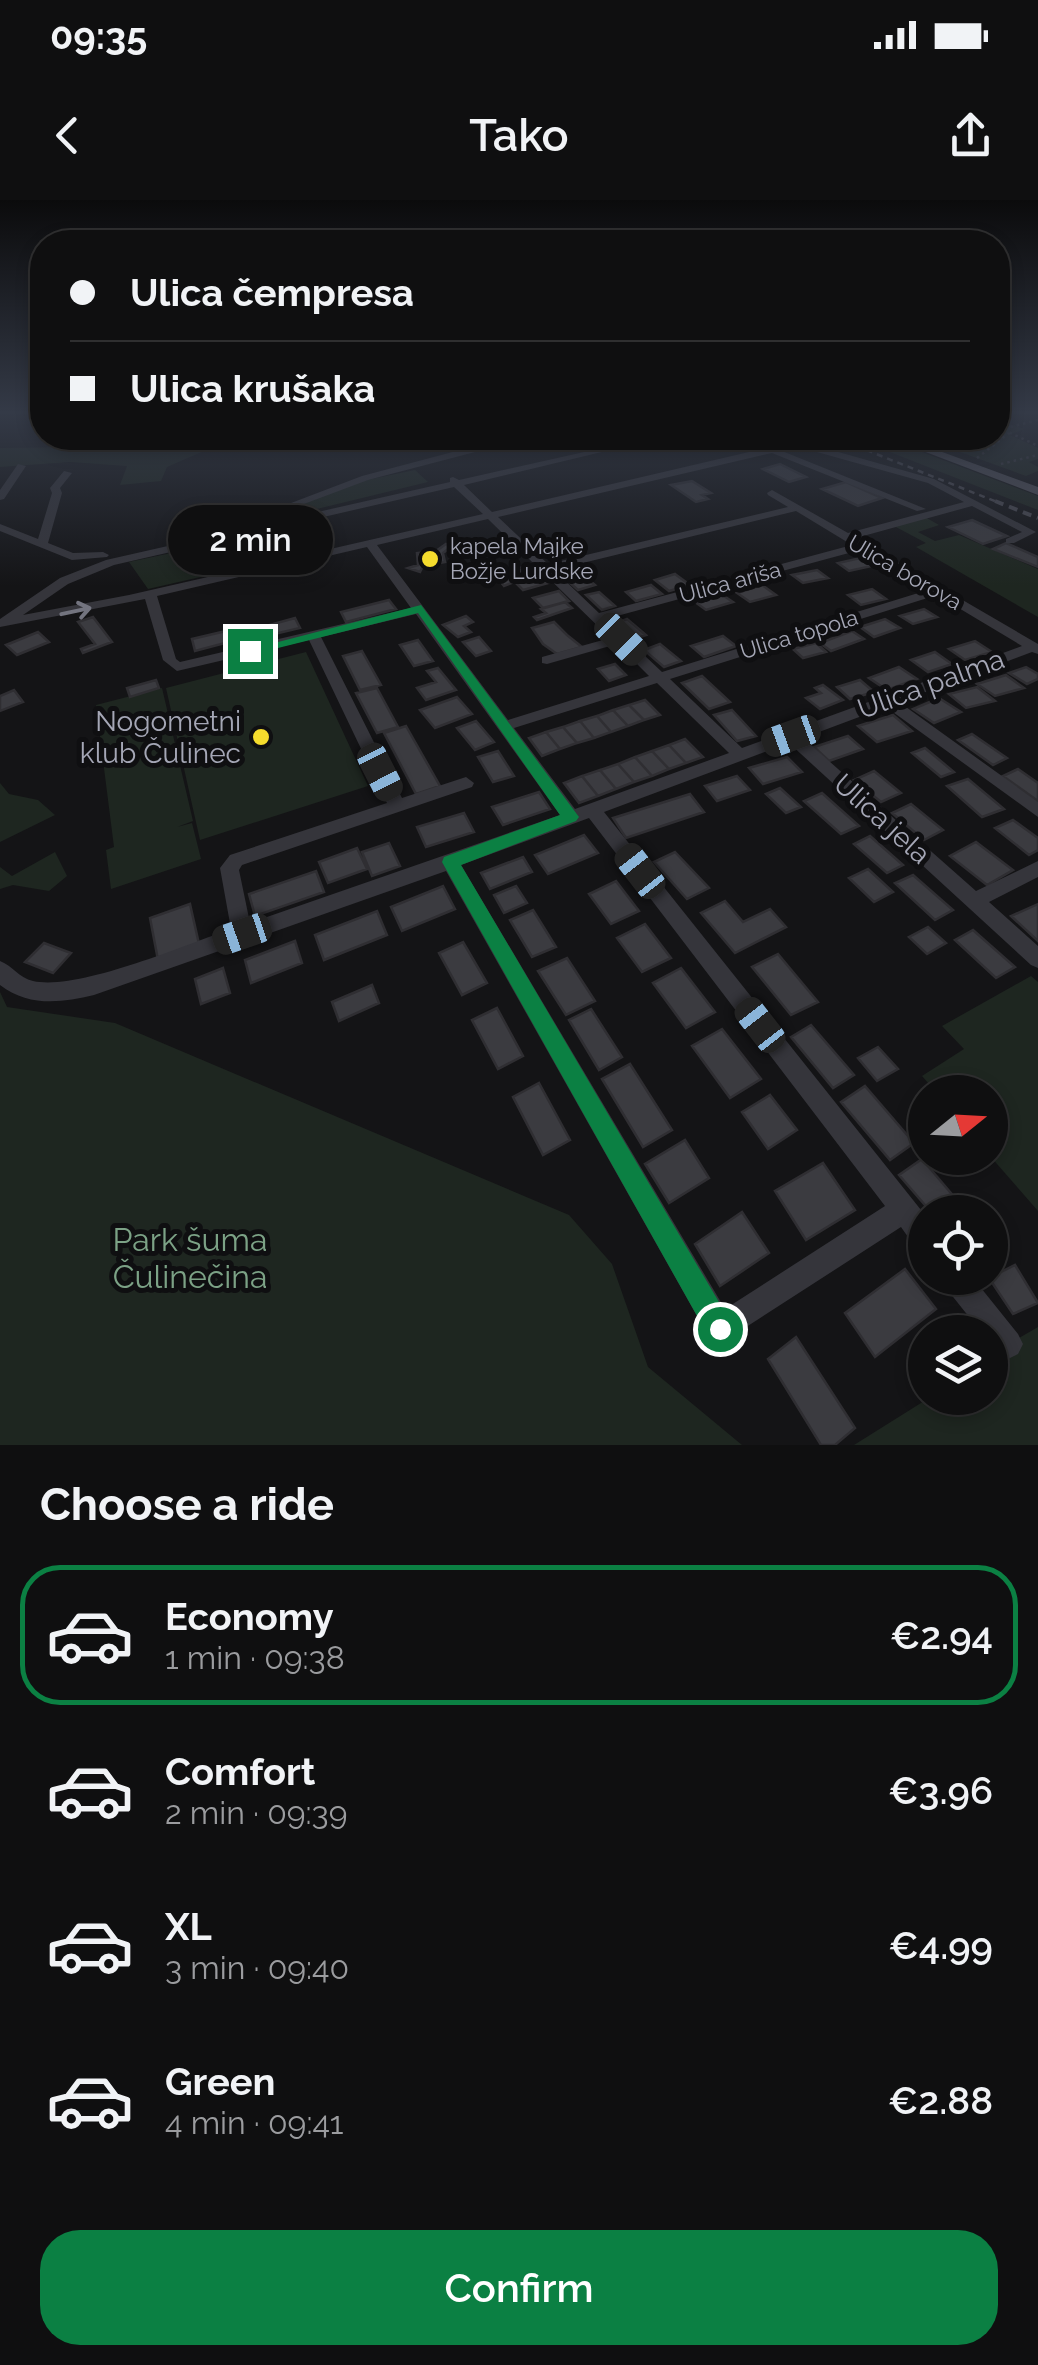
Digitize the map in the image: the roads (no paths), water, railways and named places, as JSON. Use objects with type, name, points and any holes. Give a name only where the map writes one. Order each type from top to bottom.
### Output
[{"type":"main road","points":[[982,470],[1038,491]]},
{"type":"street","points":[[0,497],[18,470]]},
{"type":"street","points":[[0,623],[64,581],[101,564],[447,470]]},
{"type":"street","points":[[0,527],[80,558],[242,524],[344,484],[460,470]]},
{"type":"street","points":[[0,623],[150,594],[684,470]]},
{"type":"street","points":[[822,470],[921,509]]},
{"type":"street","points":[[897,470],[974,502],[1032,532],[1010,541]]},
{"type":"street","points":[[442,473],[491,515],[740,754]]},
{"type":"street","points":[[42,545],[56,488],[67,474]]},
{"type":"street","name":"Ulica borova","points":[[772,494],[1035,648]]},
{"type":"street","points":[[846,537],[974,502]]},
{"type":"street","points":[[546,568],[797,508]]},
{"type":"street","points":[[370,543],[374,560],[421,609],[504,726],[581,813],[908,1215]]},
{"type":"street","name":"Ulica ariša","points":[[598,617],[861,546]]},
{"type":"street","name":"Ulica topola","points":[[504,726],[938,591]]},
{"type":"street","points":[[150,594],[170,660],[176,666],[421,609]]},
{"type":"street","points":[[313,635],[397,806]]},
{"type":"street","points":[[547,660],[621,639]]},
{"type":"street","name":"Ulica palma","points":[[0,970],[36,993],[66,992],[94,985],[450,862],[1035,648]]},
{"type":"street","points":[[888,700],[1038,811]]},
{"type":"street","name":"Ulica jela","points":[[791,736],[1038,959]]},
{"type":"street","points":[[242,934],[229,879],[229,868],[236,860],[466,783]]},
{"type":"street","points":[[450,862],[720,1329],[904,1210]]},
{"type":"street","points":[[974,901],[1038,868]]},
{"type":"street","points":[[969,1295],[985,1315]]},
{"type":"railway","points":[[917,470],[1002,504]]},
{"type":"railway","points":[[995,501],[1038,518]]},
{"type":"place","name":"kapela Majke Božje Lurdske","points":[[430,559]]},
{"type":"place","name":"Nogometni klub Čulinec","points":[[261,737]]},
{"type":"park label","name":"Park šuma Čulinečina","points":[[190,1258]]}]
